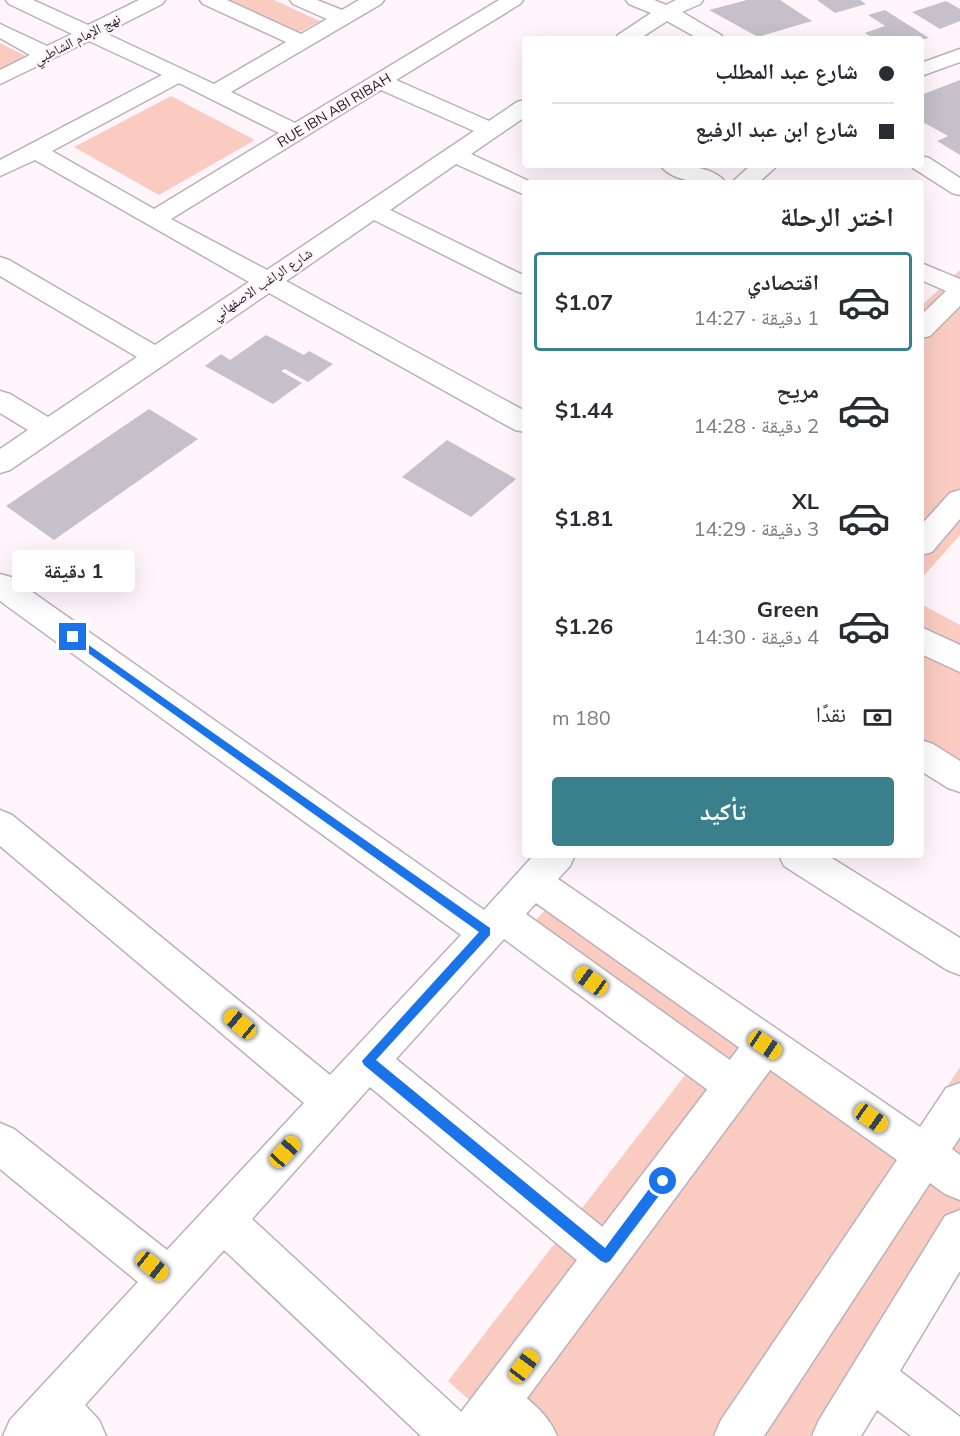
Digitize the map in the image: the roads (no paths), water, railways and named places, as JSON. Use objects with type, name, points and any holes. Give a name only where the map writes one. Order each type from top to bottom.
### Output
[{"type":"street","name":"نهج الإمام الشاطبي","points":[[0,78],[155,0]]},
{"type":"street","points":[[210,0],[302,42]]},
{"type":"street","points":[[300,0],[343,18]]},
{"type":"street","points":[[213,93],[374,0]]},
{"type":"street","points":[[473,0],[505,5]]},
{"type":"street","points":[[636,0],[666,12],[709,36]]},
{"type":"street","points":[[630,36],[666,12],[693,0]]},
{"type":"street","points":[[20,1],[297,133]]},
{"type":"street","name":"RUE IBN ABI RIBAH","points":[[154,219],[505,5]]},
{"type":"street","points":[[0,30],[47,54]]},
{"type":"street","points":[[924,69],[960,55]]},
{"type":"street","points":[[0,169],[179,75]]},
{"type":"street","points":[[380,81],[491,130]]},
{"type":"street","name":"شارع الراغب الاصفهاني","points":[[0,462],[522,109]]},
{"type":"street","points":[[35,150],[154,219],[522,421]]},
{"type":"street","points":[[454,154],[522,187]]},
{"type":"street","points":[[924,165],[960,188]]},
{"type":"street","points":[[679,168],[707,180]]},
{"type":"street","points":[[747,180],[762,168]]},
{"type":"street","points":[[910,180],[921,168]]},
{"type":"street","points":[[372,210],[522,285]]},
{"type":"street","points":[[0,265],[156,357]]},
{"type":"street","points":[[924,272],[960,290],[924,327]]},
{"type":"street","points":[[0,400],[48,430]]},
{"type":"street","points":[[924,541],[960,500]]},
{"type":"street","points":[[6,597],[734,1086]]},
{"type":"street","points":[[924,641],[960,660]]},
{"type":"street","points":[[924,756],[960,778]]},
{"type":"street","points":[[0,825],[332,1101]]},
{"type":"street","points":[[802,858],[960,958]]},
{"type":"street","points":[[54,1426],[169,1279],[545,868],[765,1045],[960,1179]]},
{"type":"street","points":[[534,1436],[484,1420],[765,1045]]},
{"type":"street","points":[[368,1061],[606,1257]]},
{"type":"street","points":[[737,1436],[960,1102]]},
{"type":"street","points":[[0,1143],[169,1279]]},
{"type":"street","points":[[223,1220],[454,1436]]},
{"type":"street","points":[[835,1436],[960,1231]]},
{"type":"street","points":[[871,1377],[948,1436]]}]
